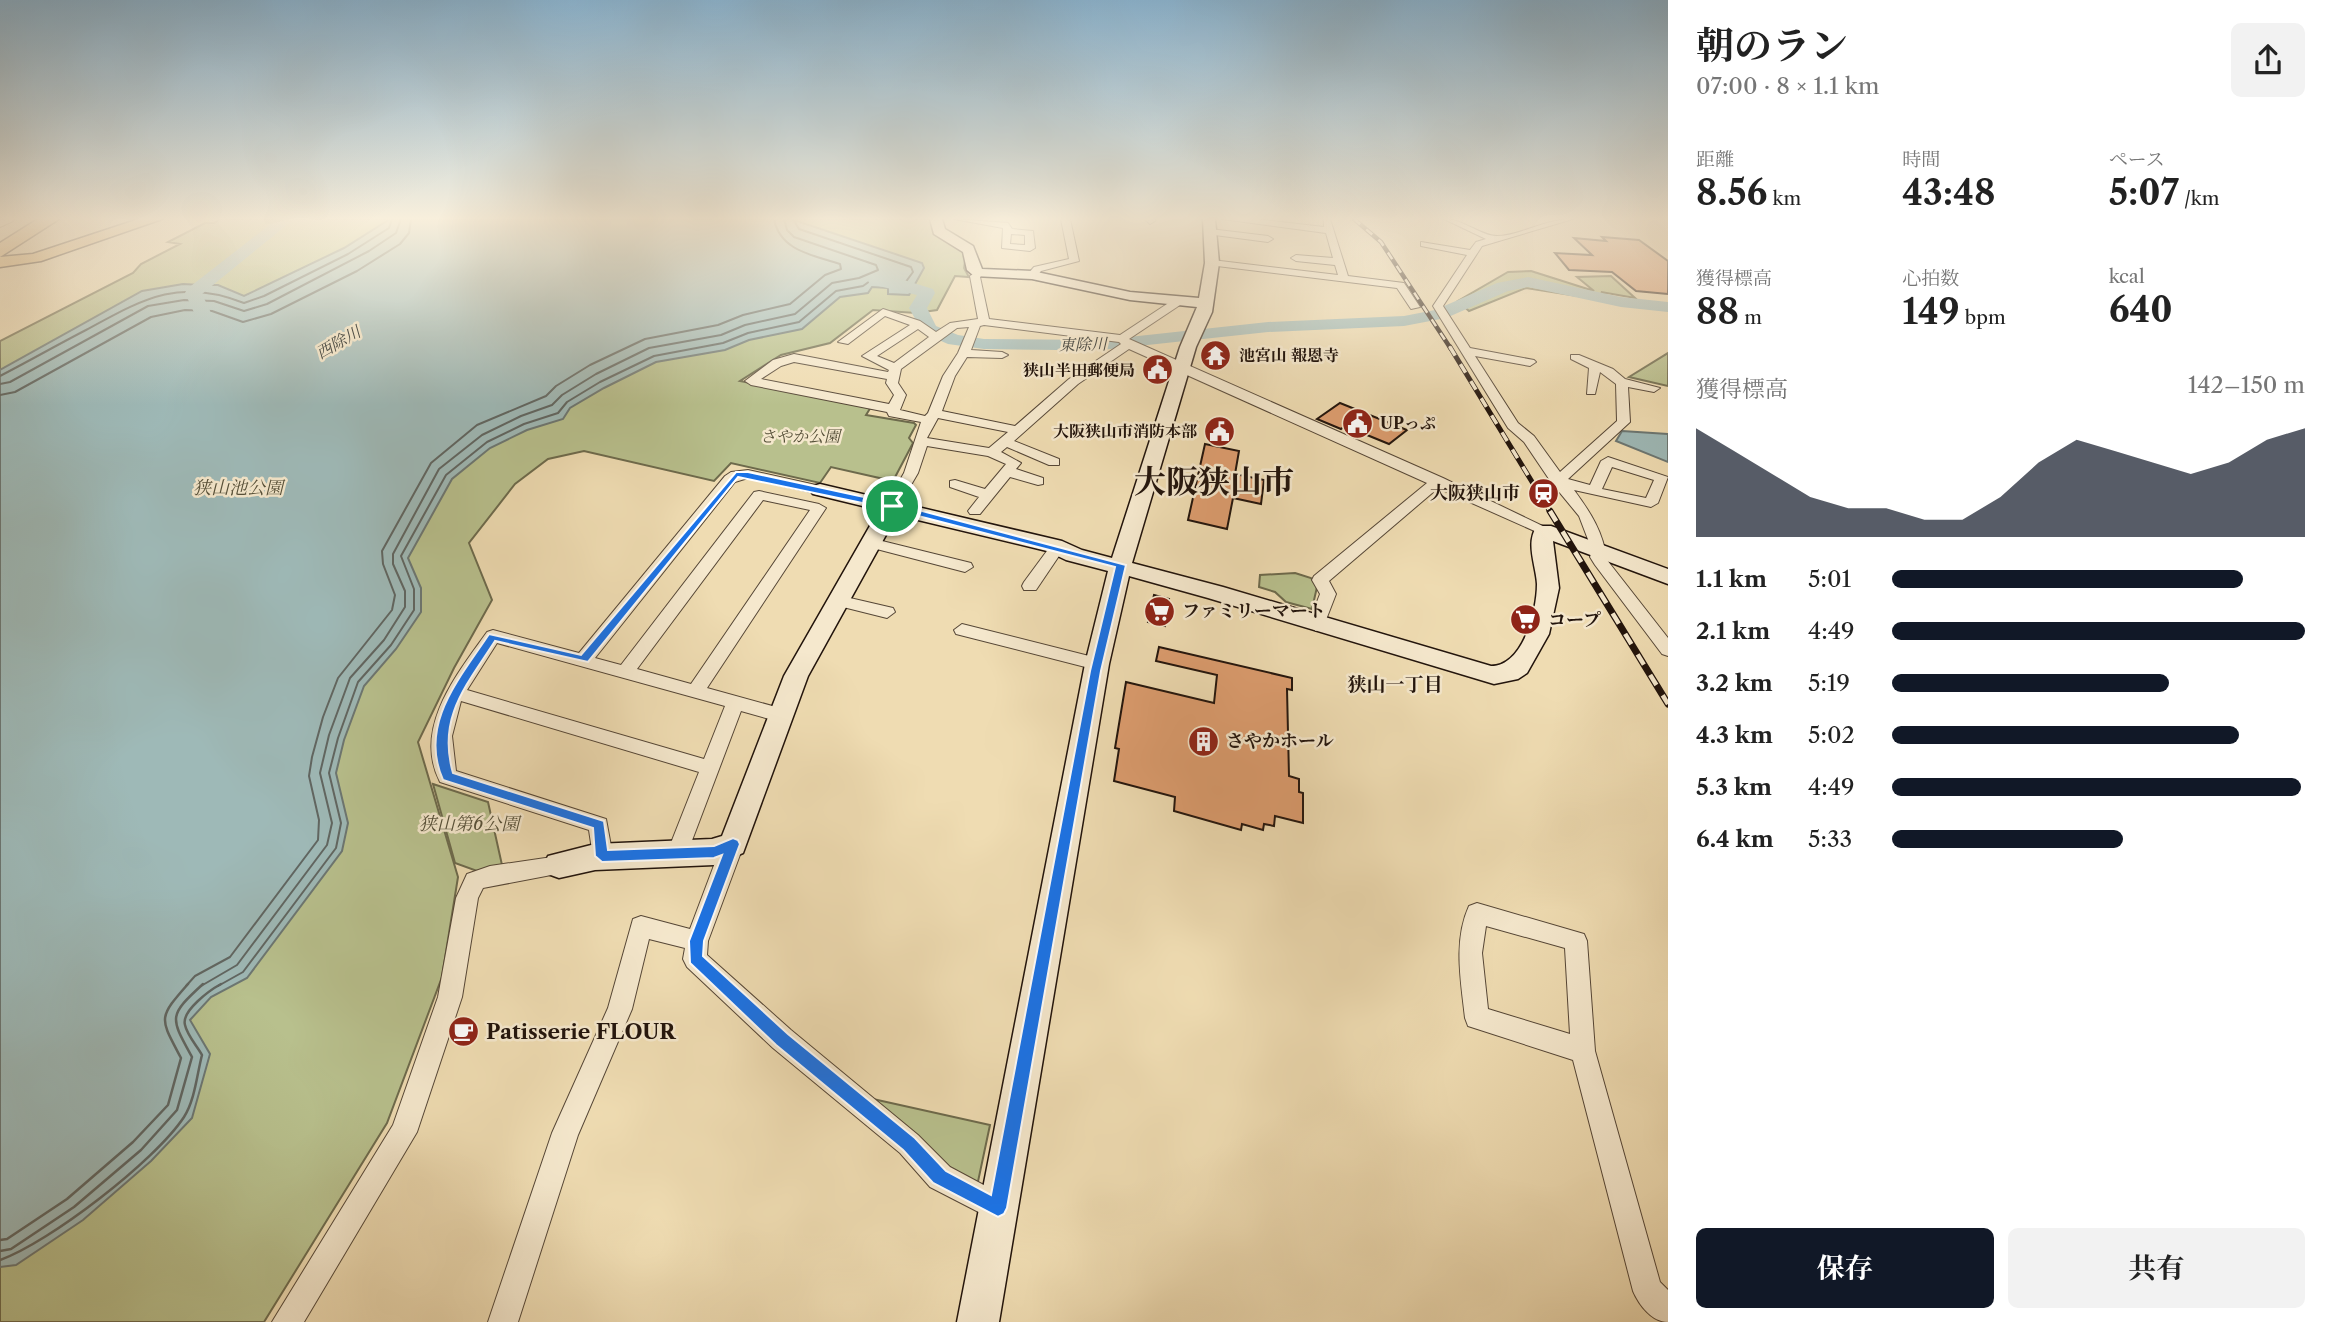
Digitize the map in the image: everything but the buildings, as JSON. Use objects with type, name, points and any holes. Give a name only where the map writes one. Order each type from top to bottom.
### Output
[{"type":"street","points":[[976,281],[980,322],[949,376],[920,438],[922,441],[911,473],[796,676],[697,941],[695,958],[782,1039],[909,1144],[940,1177],[998,1208]]},
{"type":"street","points":[[1059,281],[1130,296],[1206,303]]},
{"type":"street","points":[[978,1322],[1097,664],[1121,565],[1189,347],[1206,303],[1209,281]]},
{"type":"street","points":[[1366,281],[1400,285],[1415,307]]},
{"type":"street","points":[[1454,281],[1438,303],[1439,308],[1513,425],[1529,439],[1586,516],[1600,550],[1601,562],[1668,650]]},
{"type":"street","points":[[992,453],[1092,366],[1176,303],[1175,300]]},
{"type":"street","points":[[844,342],[883,312],[900,316],[938,336]]},
{"type":"street","points":[[1016,430],[894,414],[893,409],[900,395],[892,383],[894,372],[938,336],[962,323],[980,322],[1125,343],[1189,347],[1438,481],[1544,530],[1668,577]]},
{"type":"street","points":[[894,372],[868,356],[918,324]]},
{"type":"street","points":[[967,345],[1004,355]]},
{"type":"street","points":[[1467,351],[1530,362]]},
{"type":"street","points":[[1575,356],[1622,382],[1654,388]]},
{"type":"street","points":[[893,409],[751,382],[777,363],[794,358],[894,372]]},
{"type":"street","points":[[1591,391],[1595,366]]},
{"type":"street","points":[[1557,480],[1624,422],[1622,382]]},
{"type":"street","points":[[922,441],[992,453],[1014,463],[975,511]]},
{"type":"street","points":[[1004,441],[1055,461]]},
{"type":"street","points":[[1007,471],[1038,481]]},
{"type":"street","points":[[584,659],[736,475],[748,474],[892,506],[1056,547],[1074,555],[1121,565],[1476,672],[1491,674],[1511,673],[1524,658],[1539,629],[1547,602],[1546,564],[1540,546],[1544,530]]},
{"type":"street","points":[[1557,480],[1594,491]]},
{"type":"street","points":[[1317,625],[1328,594],[1320,580],[1438,481]]},
{"type":"street","points":[[955,484],[988,495]]},
{"type":"street","points":[[625,672],[759,495],[819,508],[695,692]]},
{"type":"street","points":[[870,543],[965,566]]},
{"type":"street","points":[[1030,586],[1056,547]]},
{"type":"street","points":[[837,600],[887,612]]},
{"type":"street","points":[[962,630],[1097,664]]},
{"type":"street","points":[[602,856],[599,825],[447,776],[442,756],[443,722],[455,693],[493,636],[780,715]]},
{"type":"street","points":[[455,693],[710,768]]},
{"type":"street","points":[[678,853],[735,703]]},
{"type":"street","points":[[287,1322],[404,1132],[450,997],[467,898],[475,881],[490,875],[602,856],[714,852],[733,844]]},
{"type":"street","points":[[1583,1051],[1477,1018],[1470,953],[1477,913],[1576,942],[1583,1051],[1648,1291],[1668,1310]]},
{"type":"street","points":[[503,1322],[565,1133],[620,1009],[641,926],[697,941]]},
{"type":"green space","name":"狭山池公園","points":[[118,281],[953,281],[937,310],[916,313],[873,310],[830,343],[781,355],[740,381],[871,407],[866,415],[914,423],[916,425],[909,438],[913,443],[893,481],[831,467],[820,483],[731,463],[714,481],[584,451],[548,459],[515,484],[469,543],[492,600],[454,668],[418,742],[458,877],[442,977],[387,1123],[264,1322],[0,1322],[0,341]]},
{"type":"green space","points":[[1493,281],[1562,281],[1594,291],[1581,281],[1616,281],[1635,298],[1601,292],[1609,297],[1603,300],[1526,288],[1469,311],[1458,301]]},
{"type":"green space","points":[[1668,353],[1668,386],[1629,377]]},
{"type":"green space","points":[[1295,573],[1311,578],[1317,587],[1312,609],[1286,602],[1275,592],[1259,587],[1260,575]]},
{"type":"green space","name":"狭山第6公園","points":[[433,784],[488,802],[502,865],[477,871],[455,863]]},
{"type":"green space","points":[[864,1097],[990,1125],[976,1191]]},
{"type":"water","name":"狭山池公園","points":[[276,281],[917,281],[909,295],[888,294],[888,288],[872,287],[868,293],[840,297],[802,329],[749,340],[725,350],[656,362],[570,408],[563,419],[527,430],[490,448],[452,479],[408,558],[421,588],[421,612],[396,649],[364,686],[344,740],[336,773],[348,823],[342,851],[247,978],[211,997],[190,1020],[210,1054],[192,1118],[151,1161],[83,1220],[16,1265],[0,1267],[0,370],[142,291],[183,284],[218,285],[244,296]]},
{"type":"water","points":[[1622,431],[1668,434],[1668,462],[1616,441]]},
{"type":"waterway","name":"西除川","points":[[203,315],[193,293],[209,281]]},
{"type":"waterway","name":"東除川","points":[[876,281],[904,285],[927,293],[918,308],[929,329],[954,340],[984,344],[1101,345],[1268,327],[1404,321],[1440,314],[1503,287],[1528,282],[1621,302],[1668,307]]},
{"type":"railway","points":[[1406,281],[1451,349]]},
{"type":"railway","points":[[1450,347],[1551,513]]},
{"type":"railway","points":[[1550,511],[1668,704]]},
{"type":"place","name":"池宮山 報恩寺","points":[[1216,355]]},
{"type":"place","name":"狭山半田郵便局","points":[[1158,370]]},
{"type":"place","name":"UPっぷ","points":[[1357,423]]},
{"type":"place","name":"大阪狭山市消防本部","points":[[1220,431]]},
{"type":"place","name":"大阪狭山市","points":[[1543,493]]},
{"type":"place","name":"ファミリーマート","points":[[1159,611]]},
{"type":"place","name":"コープ","points":[[1525,620]]},
{"type":"place","name":"さやかホール","points":[[1203,741]]},
{"type":"place","name":"Patisserie FLOUR","points":[[463,1032]]},
{"type":"district","name":"大阪狭山市","points":[[1214,482]]},
{"type":"district","name":"狭山一丁目","points":[[1395,684]]},
{"type":"route","points":[[748,474],[892,506],[1121,565],[1096,671],[998,1208],[940,1177],[909,1144],[845,1088],[782,1039],[695,958],[697,941],[733,844],[714,852],[602,856],[599,825],[447,776],[442,756],[443,722],[449,705],[493,636],[584,659],[736,475],[748,474]]},
{"type":"park label","name":"さやか公園","points":[[800,436]]}]
